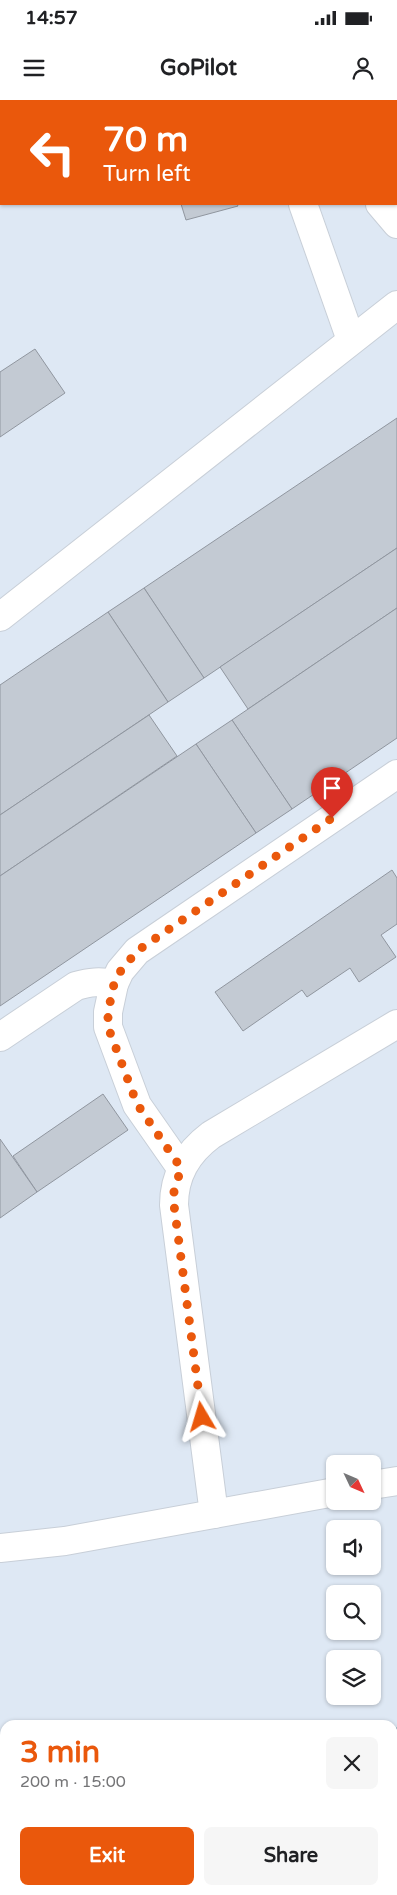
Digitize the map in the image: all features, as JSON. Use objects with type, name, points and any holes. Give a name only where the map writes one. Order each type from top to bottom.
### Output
[{"type":"lane","points":[[303,205],[351,340]]},
{"type":"lane","points":[[381,205],[397,224]]},
{"type":"lane","points":[[0,617],[397,305]]},
{"type":"lane","points":[[181,1168],[137,1104],[108,1027],[108,1012],[114,984],[120,972],[137,951],[397,774]]},
{"type":"lane","points":[[0,1038],[76,986],[88,982],[102,981],[114,984]]},
{"type":"lane","points":[[214,1514],[174,1205],[174,1192],[181,1168],[198,1144],[211,1135],[397,1024]]},
{"type":"lane","points":[[381,1484],[397,1481]]},
{"type":"lane","points":[[0,1548],[65,1541],[326,1494]]},
{"type":"shaded area","points":[[0,205],[397,205],[397,1720],[0,1720]]},
{"type":"building","points":[[181,205],[238,206],[186,220]]},
{"type":"building","points":[[35,349],[65,393],[0,437],[0,372]]},
{"type":"building","points":[[397,418],[397,548],[204,678],[144,588]]},
{"type":"building","points":[[397,548],[397,608],[248,709],[220,667]]},
{"type":"building","points":[[144,588],[204,678],[168,702],[108,612]]},
{"type":"building","points":[[397,608],[397,738],[292,809],[232,720]]},
{"type":"building","points":[[108,612],[168,702],[0,815],[0,685]]},
{"type":"building","points":[[149,715],[177,756],[0,876],[0,815]]},
{"type":"building","points":[[232,720],[292,809],[256,833],[196,744]]},
{"type":"building","points":[[196,744],[256,833],[0,1006],[0,876]]},
{"type":"building","points":[[392,870],[397,878],[397,924],[381,935],[396,957],[359,982],[350,968],[307,997],[302,990],[243,1031],[215,992]]},
{"type":"building","points":[[103,1094],[128,1130],[37,1192],[13,1156]]},
{"type":"building","points":[[0,1139],[37,1192],[0,1218]]},
{"type":"route","points":[[202,1417],[174,1205],[174,1192],[181,1168],[137,1104],[108,1027],[110,998],[120,972],[137,951],[332,818]]}]
